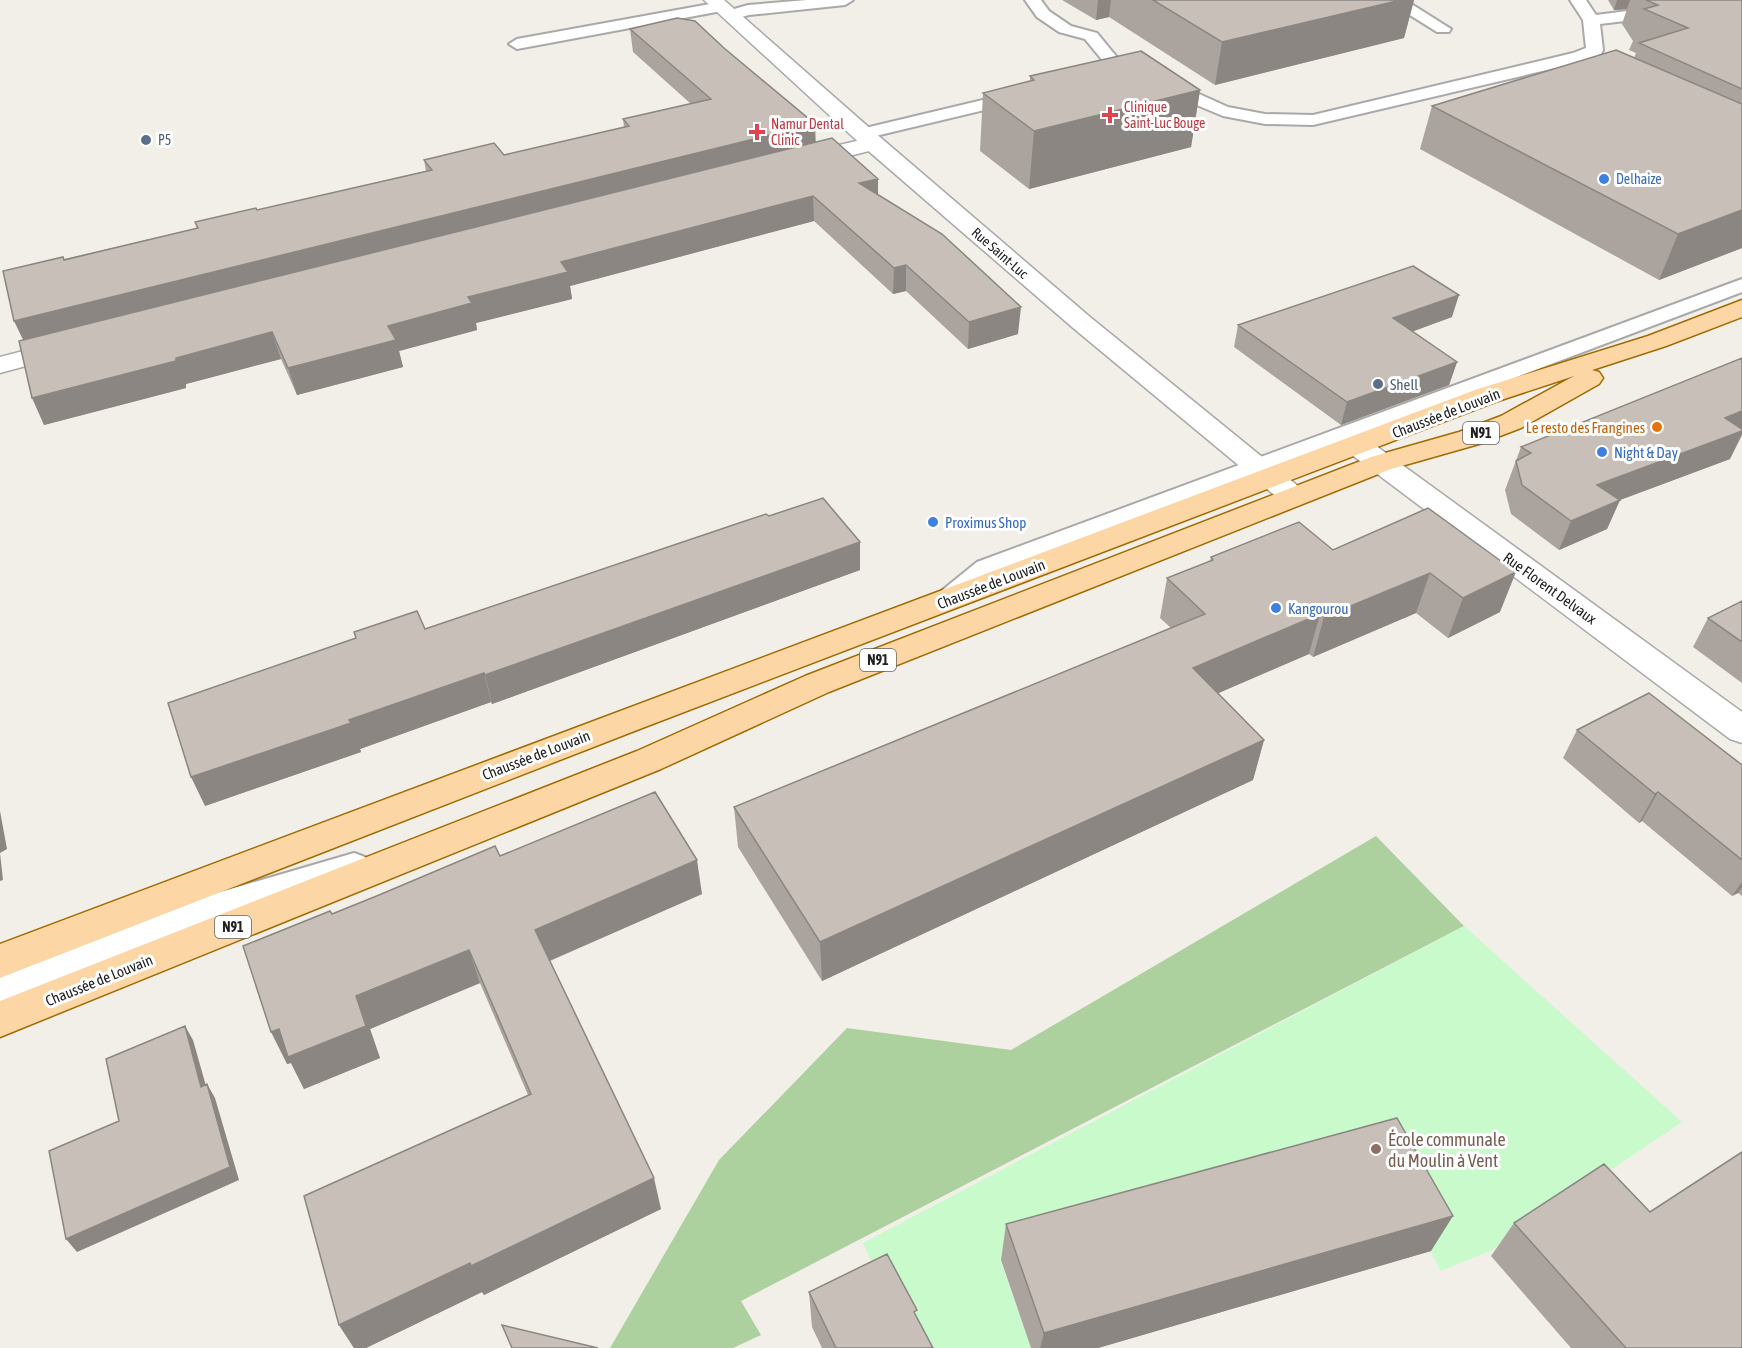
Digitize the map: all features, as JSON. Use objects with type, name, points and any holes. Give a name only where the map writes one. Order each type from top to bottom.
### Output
[{"type":"main road","name":"Chaussée de Louvain","points":[[0,961],[626,721],[1274,480],[1485,396],[1657,341],[1742,308]]},
{"type":"main road","name":"Chaussée de Louvain","points":[[0,1019],[649,760],[1274,480],[1381,463],[1469,438],[1511,422],[1657,341]]},
{"type":"street","name":"Rue Saint-Luc","points":[[722,7],[868,139],[1081,322],[1274,480]]},
{"type":"street","points":[[776,168],[868,139]]},
{"type":"street","points":[[0,365],[81,344]]},
{"type":"street","name":"Rue Florent Delvaux","points":[[1358,446],[1742,730]]},
{"type":"lane","points":[[517,44],[722,7],[765,10],[845,0]]},
{"type":"lane","points":[[1034,0],[1062,6]]},
{"type":"lane","points":[[1034,0],[1043,14],[1065,29],[1091,36],[1112,61],[1096,78]]},
{"type":"lane","points":[[1394,0],[1443,29]]},
{"type":"lane","points":[[1143,81],[1166,85],[1223,111],[1265,119],[1313,120],[1558,62],[1595,50],[1591,20],[1578,0]]},
{"type":"lane","points":[[1591,20],[1708,6],[1729,0]]},
{"type":"lane","points":[[1078,16],[1092,24],[1091,36]]},
{"type":"lane","points":[[1558,62],[1580,72]]},
{"type":"lane","points":[[1073,83],[1096,78],[1123,79]]},
{"type":"lane","points":[[868,139],[1039,92]]},
{"type":"lane","points":[[1274,480],[1742,285]]},
{"type":"lane","name":"Chaussée de Louvain","points":[[0,990],[191,914],[465,833]]},
{"type":"lane","name":"Chaussée de Louvain","points":[[191,914],[328,835]]},
{"type":"green space","points":[[1376,836],[1464,926],[741,1301],[761,1335],[733,1348],[610,1348],[719,1160],[847,1028],[1011,1050]]},
{"type":"green space","points":[[1464,926],[1682,1122],[1490,1251],[1441,1271],[1378,1154],[1000,1259],[1031,1348],[915,1348],[863,1243]]},
{"type":"building","points":[[1153,0],[1401,0],[1222,42]]},
{"type":"building","points":[[1646,0],[1742,0],[1742,89],[1639,43],[1688,28],[1644,9],[1658,5]]},
{"type":"building","points":[[677,18],[695,21],[815,124],[14,321],[3,271],[63,257],[64,260],[198,228],[195,222],[432,170],[424,160],[494,143],[504,155],[629,126],[623,119],[711,99],[630,29]]},
{"type":"building","points":[[1616,50],[1742,104],[1742,210],[1678,234],[1432,106]]},
{"type":"building","points":[[1141,51],[1200,90],[1034,131],[983,93],[1034,80],[1030,76]]},
{"type":"building","points":[[832,138],[878,179],[859,183],[942,234],[1021,307],[969,322],[906,265],[894,268],[813,196],[561,262],[568,272],[468,297],[472,303],[388,326],[396,340],[288,368],[272,332],[176,358],[176,361],[32,398],[19,341]]},
{"type":"building","points":[[1413,266],[1459,295],[1393,318],[1457,362],[1347,402],[1238,325]]},
{"type":"building","points":[[1742,358],[1742,411],[1725,418],[1742,431],[1597,485],[1620,500],[1571,521],[1522,485],[1516,461],[1531,453],[1521,447]]},
{"type":"building","points":[[823,498],[860,542],[485,675],[484,673],[349,720],[351,723],[191,777],[168,703],[356,638],[354,632],[417,611],[425,629],[766,514],[769,516]]},
{"type":"building","points":[[1428,508],[1516,572],[1463,598],[1430,573],[1324,617],[1320,614],[1193,668],[1264,740],[820,942],[734,807],[1205,614],[1167,578],[1213,560],[1211,557],[1299,522],[1333,550]]},
{"type":"building","points":[[1742,601],[1742,642],[1708,618]]},
{"type":"building","points":[[1649,693],[1742,765],[1742,860],[1658,792],[1655,794],[1577,730]]},
{"type":"building","points":[[655,792],[697,860],[535,930],[654,1178],[471,1266],[470,1263],[339,1325],[304,1196],[531,1094],[469,950],[356,996],[366,1026],[288,1057],[279,1029],[271,1032],[243,946],[330,911],[332,914],[495,846],[500,856]]},
{"type":"building","points":[[185,1026],[201,1087],[207,1084],[230,1167],[66,1239],[49,1151],[119,1121],[106,1059]]},
{"type":"building","points":[[1397,1118],[1453,1216],[1044,1333],[1006,1224]]},
{"type":"building","points":[[1742,1152],[1742,1348],[1626,1348],[1514,1223],[1604,1164],[1650,1212]]},
{"type":"building","points":[[887,1254],[917,1310],[914,1312],[933,1348],[836,1348],[809,1292]]},
{"type":"building","points":[[502,1325],[598,1348],[512,1348]]},
{"type":"place","name":"Clinique Saint-Luc Bouge","points":[[1110,115]]},
{"type":"place","name":"Namur Dental Clinic","points":[[757,132]]},
{"type":"place","name":"P5","points":[[146,140]]},
{"type":"place","name":"Delhaize","points":[[1604,179]]},
{"type":"place","name":"Shell","points":[[1378,384]]},
{"type":"place","name":"Le resto des Frangines","points":[[1657,427]]},
{"type":"place","name":"Night & Day","points":[[1602,452]]},
{"type":"place","name":"Proximus Shop","points":[[933,522]]},
{"type":"place","name":"Kangourou","points":[[1276,608]]},
{"type":"place","name":"École communale du Moulin à Vent","points":[[1376,1149]]}]
